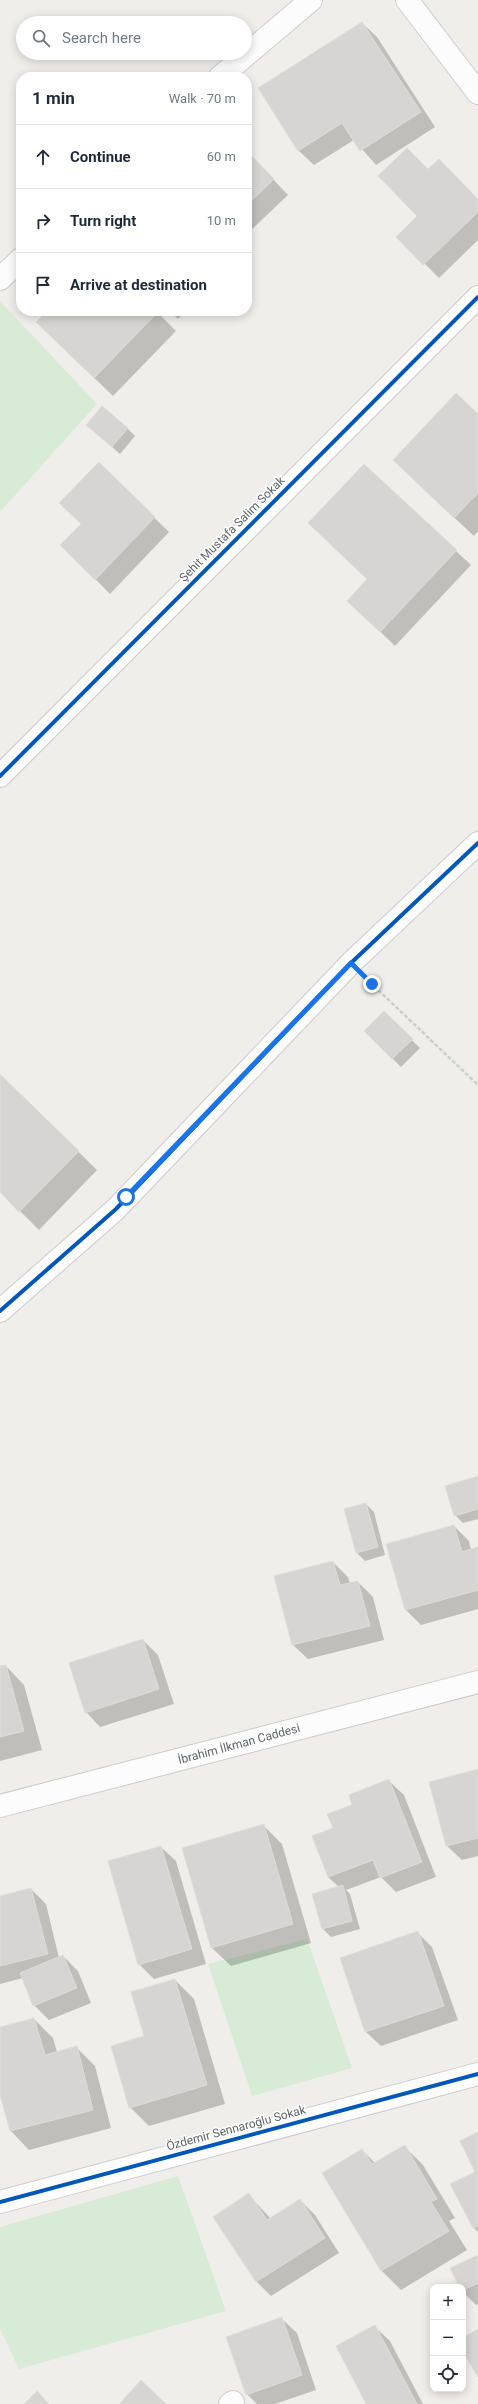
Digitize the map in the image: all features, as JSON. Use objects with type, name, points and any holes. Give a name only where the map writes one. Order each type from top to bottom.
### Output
[{"type":"street","points":[[252,50],[311,0]]},
{"type":"street","points":[[407,0],[478,93]]},
{"type":"street","points":[[226,72],[240,60]]},
{"type":"street","points":[[0,279],[16,264]]},
{"type":"street","name":"Şehit Mustafa Salim Sokak","points":[[0,776],[478,297]]},
{"type":"street","points":[[0,1311],[116,1209],[351,963],[478,843]]},
{"type":"street","name":"İbrahim İlkman Caddesi","points":[[0,1806],[478,1682]]},
{"type":"street","name":"Özdemir Sennaroğlu Sokak","points":[[0,2202],[478,2074]]},
{"type":"path","points":[[351,963],[478,1085]]},
{"type":"green space","points":[[0,301],[97,404],[0,512]]},
{"type":"green space","points":[[307,1939],[352,2068],[252,2096],[208,1964]]},
{"type":"green space","points":[[178,2176],[226,2311],[19,2369],[0,2329],[0,2227]]},
{"type":"building","points":[[362,22],[421,112],[360,151],[342,123],[298,151],[258,88]]},
{"type":"building","points":[[407,148],[428,169],[439,159],[478,199],[478,212],[423,265],[396,237],[417,216],[378,176]]},
{"type":"building","points":[[252,156],[274,179],[252,200]]},
{"type":"building","points":[[42,316],[154,316],[94,378],[36,322]]},
{"type":"building","points":[[456,393],[478,414],[478,493],[454,518],[393,460]]},
{"type":"building","points":[[102,406],[128,428],[112,447],[86,425]]},
{"type":"building","points":[[99,462],[155,517],[95,580],[60,545],[81,524],[59,503]]},
{"type":"building","points":[[364,464],[457,550],[380,632],[347,601],[367,579],[308,523]]},
{"type":"building","points":[[384,1011],[413,1039],[392,1059],[364,1031]]},
{"type":"building","points":[[0,1074],[79,1151],[19,1212],[0,1192]]},
{"type":"building","points":[[478,1476],[478,1509],[454,1516],[445,1486]]},
{"type":"building","points":[[366,1503],[378,1547],[356,1553],[344,1509]]},
{"type":"building","points":[[454,1525],[462,1552],[478,1547],[478,1590],[405,1610],[386,1544]]},
{"type":"building","points":[[333,1561],[340,1585],[358,1581],[370,1626],[292,1645],[274,1576]]},
{"type":"building","points":[[143,1639],[159,1689],[85,1713],[69,1663]]},
{"type":"building","points":[[6,1665],[24,1731],[0,1737],[0,1666]]},
{"type":"building","points":[[478,1769],[478,1838],[446,1846],[429,1782]]},
{"type":"building","points":[[389,1779],[422,1862],[380,1878],[373,1860],[328,1877],[312,1836],[333,1828],[327,1814],[352,1805],[349,1795]]},
{"type":"building","points":[[264,1824],[293,1924],[211,1948],[182,1848]]},
{"type":"building","points":[[161,1846],[192,1949],[138,1965],[108,1861]]},
{"type":"building","points":[[343,1885],[352,1921],[322,1929],[312,1894]]},
{"type":"building","points":[[31,1888],[48,1954],[0,1966],[0,1896]]},
{"type":"building","points":[[418,1931],[444,2006],[365,2032],[340,1958]]},
{"type":"building","points":[[63,1955],[77,1988],[33,2006],[20,1973]]},
{"type":"building","points":[[175,1979],[207,2085],[129,2108],[111,2046],[144,2036],[131,1992]]},
{"type":"building","points":[[34,2018],[45,2055],[77,2046],[93,2110],[10,2131],[0,2095],[0,2027]]},
{"type":"building","points":[[478,2132],[478,2226],[473,2228],[450,2184],[475,2172],[460,2141]]},
{"type":"building","points":[[405,2145],[437,2199],[431,2202],[449,2231],[381,2271],[322,2173],[362,2149],[372,2164]]},
{"type":"building","points":[[249,2193],[267,2220],[300,2199],[325,2238],[256,2282],[213,2217]]},
{"type":"building","points":[[478,2255],[478,2283],[466,2289],[466,2284],[458,2284],[450,2268]]},
{"type":"building","points":[[282,2317],[302,2375],[246,2395],[226,2337]]},
{"type":"building","points":[[375,2325],[417,2404],[366,2404],[336,2346]]},
{"type":"building","points":[[478,2329],[478,2377],[466,2357],[466,2336]]},
{"type":"building","points":[[141,2380],[166,2404],[121,2404],[120,2403]]},
{"type":"building","points":[[37,2391],[49,2404],[24,2404]]},
{"type":"cycle path","points":[[0,776],[478,297]]},
{"type":"cycle path","points":[[0,1311],[116,1209],[351,963],[478,843]]},
{"type":"cycle path","points":[[0,2202],[478,2074]]},
{"type":"route","points":[[126,1197],[351,963],[372,984]]}]
